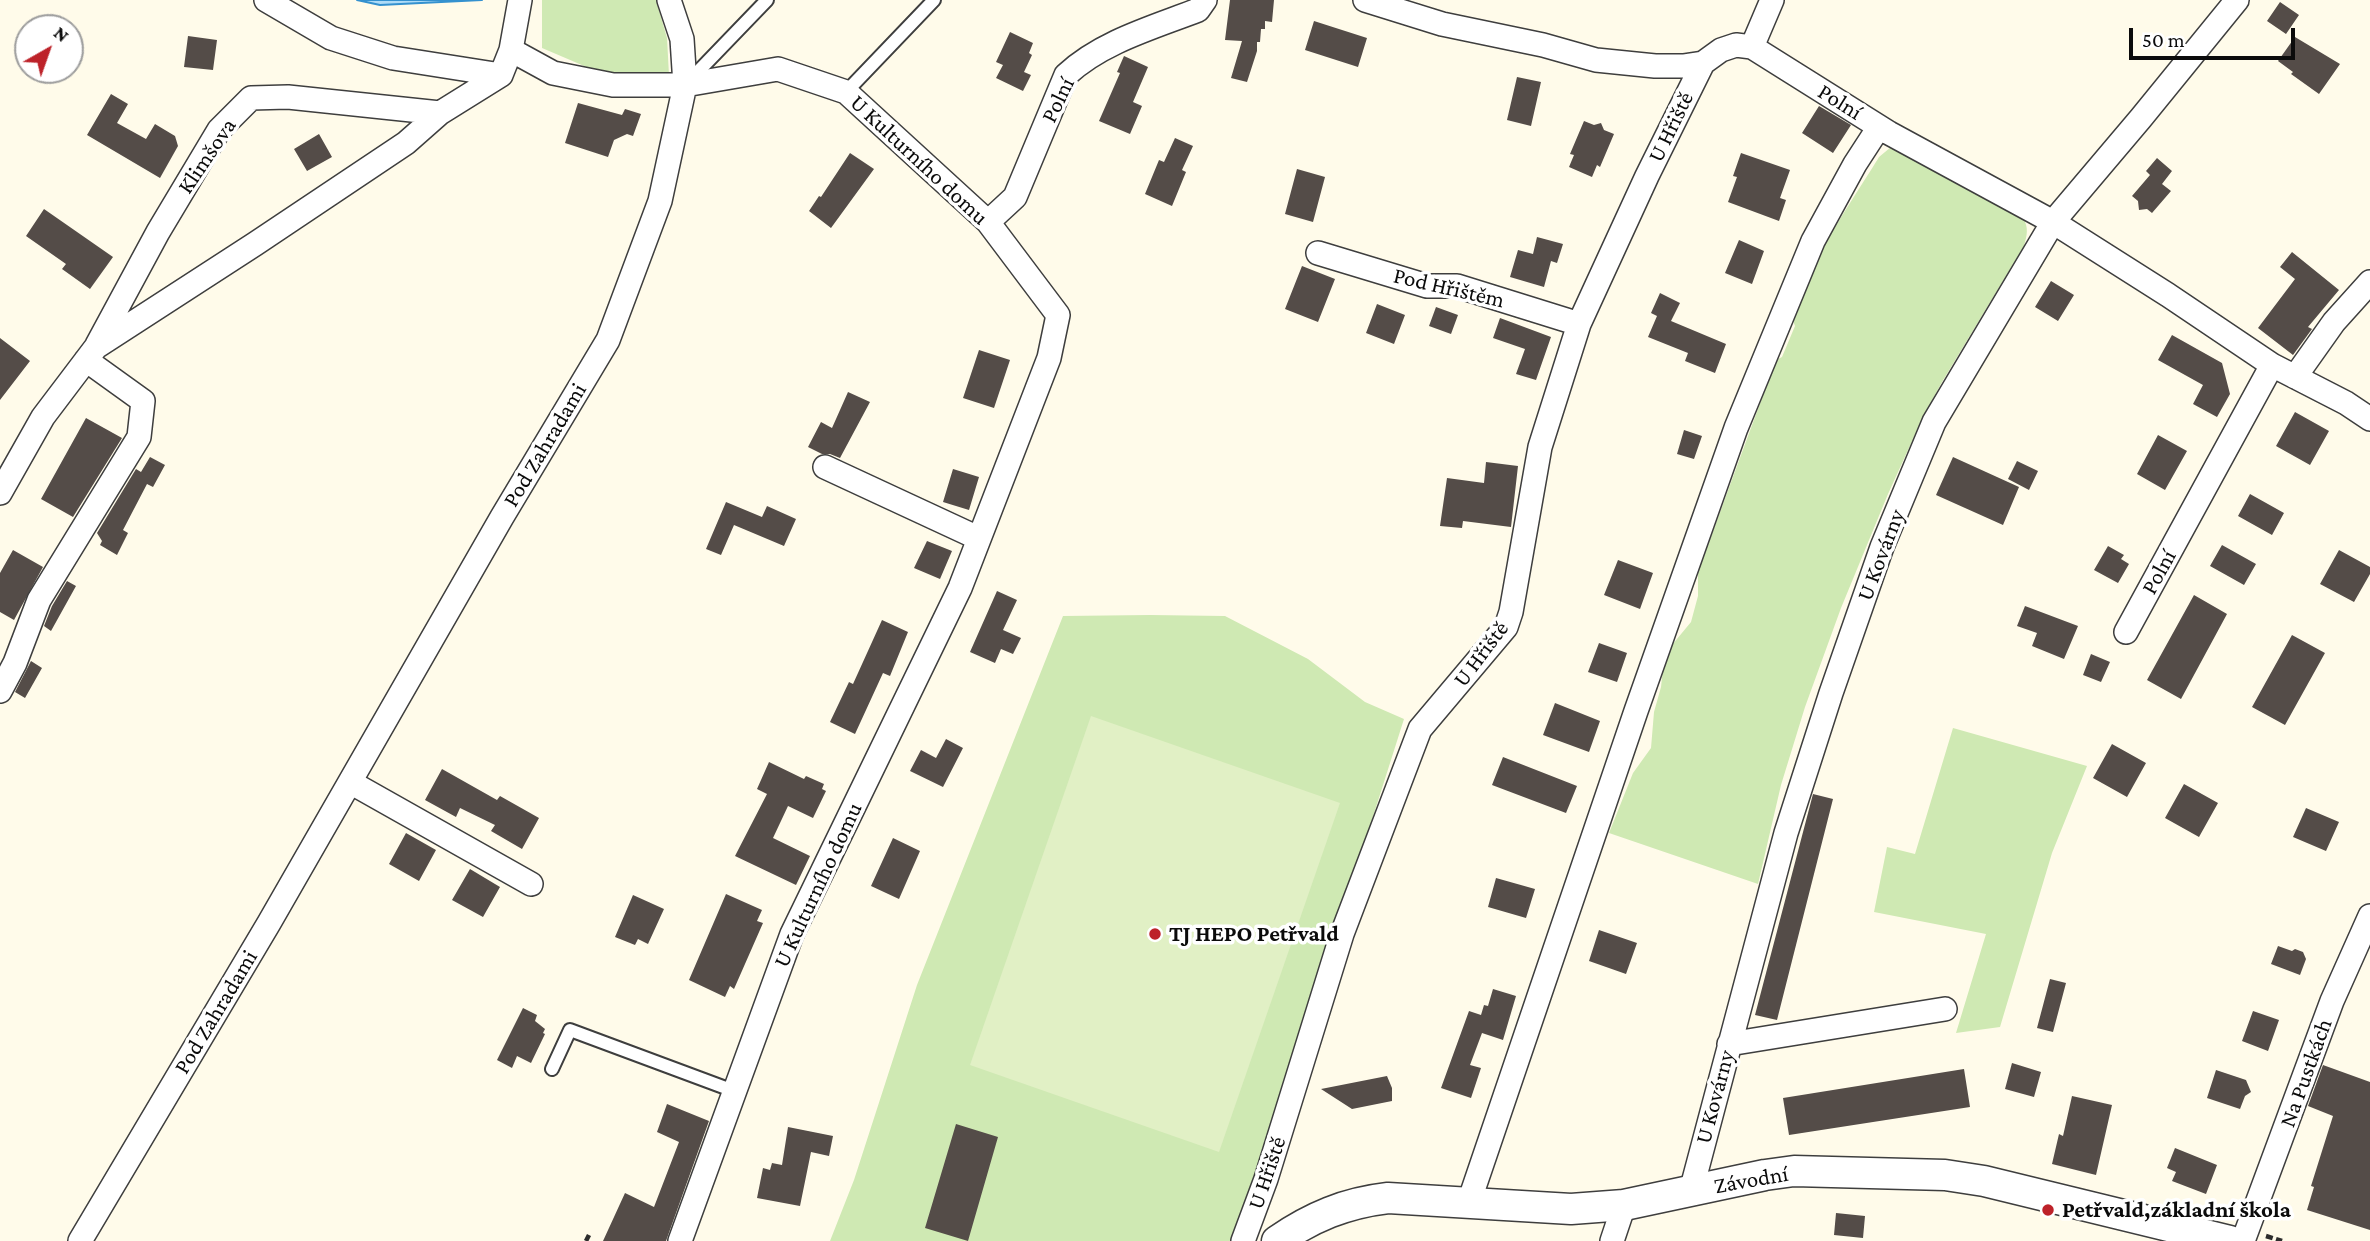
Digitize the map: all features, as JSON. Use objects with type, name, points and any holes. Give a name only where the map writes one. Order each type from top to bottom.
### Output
[{"type":"street","points":[[266,0],[331,38],[393,58],[501,75],[511,50],[520,0]]},
{"type":"street","name":"Pod Zahradami","points":[[80,1241],[269,923],[502,517],[608,340],[660,201],[685,85],[682,39],[669,0]]},
{"type":"street","name":"Polní","points":[[988,222],[1015,197],[1066,75],[1079,63],[1130,36],[1198,10],[1205,0]]},
{"type":"street","points":[[1365,0],[1442,24],[1543,45],[1596,60],[1655,66],[1703,63],[1721,50],[1737,45],[1752,47],[1772,0]]},
{"type":"street","name":"U Kovárny","points":[[1691,1191],[1786,833],[1882,547],[1934,422],[2053,222],[2237,0]]},
{"type":"street","name":"Polní","points":[[1752,47],[1879,127],[2053,222],[2272,365],[2370,419]]},
{"type":"street","name":"U Kulturního domu","points":[[511,50],[553,73],[613,85],[685,85],[778,69],[846,92],[988,222],[1058,315],[1049,358],[960,588],[792,934],[680,1241]]},
{"type":"street","name":"U Hřiště","points":[[1243,1241],[1266,1179],[1342,934],[1420,729],[1506,627],[1511,612],[1540,447],[1579,324],[1703,63]]},
{"type":"street","name":"Klimšova","points":[[91,354],[406,143],[440,113],[501,75]]},
{"type":"street","name":"Klimšova","points":[[0,493],[43,417],[91,354],[158,232],[219,130],[251,98],[288,96],[440,113]]},
{"type":"street","points":[[1469,1202],[1736,428],[1813,241],[1855,164],[1879,127]]},
{"type":"street","name":"Pod Hřištěm","points":[[1318,253],[1427,286],[1457,286],[1579,324]]},
{"type":"street","points":[[2295,377],[2334,322],[2370,282]]},
{"type":"street","points":[[0,691],[15,663],[39,600],[139,436],[143,401],[91,354]]},
{"type":"street","name":"Polní","points":[[2126,632],[2272,365]]},
{"type":"street","points":[[825,467],[978,538]]},
{"type":"street","points":[[350,782],[531,884]]},
{"type":"street","name":"Na Pustkách","points":[[2240,1238],[2332,1001],[2370,916]]},
{"type":"street","points":[[1729,1044],[1945,1009]]},
{"type":"street","name":"Závodní","points":[[1276,1241],[1316,1216],[1367,1200],[1388,1198],[1571,1209],[1624,1205],[1794,1171],[1945,1175],[2240,1238]]},
{"type":"street","points":[[1612,1241],[1624,1205]]},
{"type":"lane","points":[[685,85],[766,0]]},
{"type":"lane","points":[[846,92],[934,0]]},
{"type":"lane","points":[[552,1069],[570,1030],[734,1091]]},
{"type":"green space","points":[[542,0],[656,0],[667,38],[669,75],[610,77],[542,48]]},
{"type":"green space","points":[[1891,147],[1906,149],[2023,218],[2027,235],[2024,246],[1923,417],[1888,494],[1841,608],[1805,707],[1781,785],[1758,884],[1609,833],[1633,773],[1651,748],[1654,712],[1663,668],[1672,645],[1691,622],[1698,596],[1698,572],[1776,360],[1782,357],[1795,326],[1795,312],[1801,292],[1842,216],[1879,157]]},
{"type":"green space","points":[[1063,616],[1225,616],[1308,659],[1365,702],[1404,719],[1238,1241],[830,1241],[854,1180],[917,985]]},
{"type":"green space","name":"TJ HEPO Petřvald","points":[[1091,716],[1340,803],[1219,1152],[970,1065]]},
{"type":"green space","points":[[1953,728],[2087,766],[2052,853],[2000,1027],[1956,1033],[1986,934],[1874,912],[1887,847],[1915,854]]},
{"type":"water","points":[[357,0],[482,0],[380,5]]},
{"type":"building","points":[[1230,0],[1274,0],[1272,22],[1265,21],[1265,29],[1261,29],[1260,42],[1257,42],[1257,51],[1247,82],[1231,78],[1242,41],[1225,40]]},
{"type":"building","points":[[2280,2],[2299,15],[2286,34],[2267,21]]},
{"type":"building","points":[[1314,21],[1367,38],[1358,67],[1305,50]]},
{"type":"building","points":[[1010,32],[1033,43],[1029,53],[1032,55],[1024,72],[1031,75],[1023,91],[996,78],[1003,65],[996,62]]},
{"type":"building","points":[[188,36],[217,40],[213,70],[184,67]]},
{"type":"building","points":[[2295,37],[2340,64],[2319,94],[2278,61]]},
{"type":"building","points":[[1124,56],[1148,67],[1133,102],[1142,106],[1130,134],[1099,121],[1120,73],[1117,72]]},
{"type":"building","points":[[1517,77],[1541,82],[1531,126],[1507,120]]},
{"type":"building","points":[[111,94],[128,104],[117,123],[146,139],[155,124],[175,136],[178,146],[160,178],[87,135]]},
{"type":"building","points":[[578,103],[622,115],[625,109],[641,114],[633,136],[627,134],[614,140],[608,157],[565,143]]},
{"type":"building","points":[[1819,106],[1851,125],[1833,153],[1802,133]]},
{"type":"building","points":[[1584,121],[1594,125],[1601,123],[1604,130],[1614,134],[1600,167],[1597,165],[1592,177],[1569,167],[1574,155],[1570,154]]},
{"type":"building","points":[[319,134],[332,157],[307,171],[294,149]]},
{"type":"building","points":[[1175,138],[1193,146],[1182,170],[1186,172],[1172,206],[1145,194],[1159,160],[1164,162]]},
{"type":"building","points":[[850,153],[874,169],[831,228],[809,211]]},
{"type":"building","points":[[1741,153],[1790,170],[1780,198],[1786,200],[1779,221],[1728,202],[1737,177],[1733,176]]},
{"type":"building","points":[[2157,158],[2172,171],[2162,184],[2171,191],[2152,213],[2147,209],[2139,210],[2138,201],[2132,196],[2150,175],[2146,171]]},
{"type":"building","points":[[1297,169],[1325,177],[1313,222],[1285,214]]},
{"type":"building","points":[[44,209],[113,257],[90,289],[62,269],[66,264],[26,236]]},
{"type":"building","points":[[1537,237],[1563,244],[1557,263],[1551,261],[1544,287],[1510,277],[1518,250],[1533,254]]},
{"type":"building","points":[[1739,240],[1764,251],[1752,284],[1725,273]]},
{"type":"building","points":[[2292,252],[2339,290],[2308,327],[2312,329],[2293,355],[2258,328],[2295,279],[2280,267]]},
{"type":"building","points":[[1302,266],[1335,279],[1318,322],[1285,309]]},
{"type":"building","points":[[2051,281],[2074,295],[2058,321],[2035,307]]},
{"type":"building","points":[[1660,293],[1680,303],[1671,321],[1726,344],[1715,373],[1685,361],[1688,353],[1648,337],[1657,316],[1651,313]]},
{"type":"building","points":[[1377,304],[1405,315],[1394,344],[1366,333]]},
{"type":"building","points":[[1436,307],[1458,315],[1451,334],[1429,326]]},
{"type":"building","points":[[1500,318],[1551,337],[1536,380],[1516,374],[1525,349],[1493,338]]},
{"type":"building","points":[[2172,335],[2222,363],[2230,394],[2217,417],[2193,404],[2203,385],[2158,360]]},
{"type":"building","points":[[0,338],[30,361],[0,400]]},
{"type":"building","points":[[979,350],[1010,360],[994,408],[963,398]]},
{"type":"building","points":[[848,392],[870,402],[840,458],[808,447],[821,422],[832,428]]},
{"type":"building","points":[[2295,412],[2329,431],[2310,465],[2276,446]]},
{"type":"building","points":[[86,418],[122,438],[73,517],[41,499]]},
{"type":"building","points":[[1684,430],[1702,436],[1694,459],[1677,454]]},
{"type":"building","points":[[2158,435],[2187,451],[2165,490],[2137,474]]},
{"type":"building","points":[[150,457],[165,465],[153,487],[147,484],[123,530],[128,533],[117,555],[100,545],[102,541],[97,533],[136,469],[141,472]]},
{"type":"building","points":[[1953,457],[2019,487],[2003,525],[1936,495]]},
{"type":"building","points":[[2017,461],[2038,471],[2029,490],[2008,479]]},
{"type":"building","points":[[1486,462],[1518,466],[1511,527],[1463,521],[1462,528],[1440,526],[1447,478],[1484,483]]},
{"type":"building","points":[[953,469],[979,477],[969,510],[943,502]]},
{"type":"building","points":[[2250,494],[2284,513],[2272,535],[2238,516]]},
{"type":"building","points":[[726,502],[762,517],[767,506],[796,519],[784,546],[734,525],[721,555],[706,549]]},
{"type":"building","points":[[927,541],[952,551],[940,579],[914,568]]},
{"type":"building","points":[[2222,545],[2256,564],[2244,585],[2210,566]]},
{"type":"building","points":[[2108,546],[2124,555],[2121,559],[2129,564],[2118,583],[2094,570]]},
{"type":"building","points":[[13,550],[43,567],[14,620],[0,612],[0,573]]},
{"type":"building","points":[[2339,550],[2370,567],[2370,574],[2354,602],[2320,584]]},
{"type":"building","points":[[1618,560],[1653,573],[1640,609],[1604,595]]},
{"type":"building","points":[[67,581],[76,586],[51,631],[44,626]]},
{"type":"building","points":[[997,591],[1017,600],[1003,630],[1021,638],[1013,654],[1001,649],[995,663],[970,652]]},
{"type":"building","points":[[2194,595],[2227,614],[2181,699],[2147,680]]},
{"type":"building","points":[[2025,606],[2078,626],[2064,659],[2032,646],[2037,633],[2017,626]]},
{"type":"building","points":[[882,620],[908,632],[890,676],[883,673],[855,734],[830,722],[849,682],[853,684]]},
{"type":"building","points":[[2292,635],[2325,653],[2285,725],[2252,707]]},
{"type":"building","points":[[1599,643],[1627,653],[1617,682],[1588,672]]},
{"type":"building","points":[[2091,654],[2110,662],[2101,682],[2083,675]]},
{"type":"building","points":[[31,661],[42,668],[25,698],[15,692]]},
{"type":"building","points":[[1555,703],[1600,721],[1589,752],[1543,735]]},
{"type":"building","points":[[946,739],[963,748],[943,787],[910,771],[921,750],[936,758]]},
{"type":"building","points":[[2112,744],[2146,763],[2127,797],[2093,778]]},
{"type":"building","points":[[1503,757],[1577,786],[1566,813],[1492,785]]},
{"type":"building","points":[[769,762],[804,779],[806,776],[824,784],[822,789],[826,791],[813,818],[788,806],[773,838],[810,856],[796,885],[735,856],[767,794],[757,789]]},
{"type":"building","points":[[442,769],[497,800],[500,796],[539,818],[522,849],[491,831],[495,825],[460,808],[456,817],[425,800]]},
{"type":"building","points":[[2184,784],[2218,803],[2199,837],[2165,818]]},
{"type":"building","points":[[1813,794],[1833,799],[1777,1020],[1755,1015]]},
{"type":"building","points":[[2306,808],[2339,822],[2326,851],[2293,837]]},
{"type":"building","points":[[406,833],[436,850],[419,881],[389,864]]},
{"type":"building","points":[[893,838],[920,851],[899,899],[871,886]]},
{"type":"building","points":[[470,869],[500,887],[483,917],[452,900]]},
{"type":"building","points":[[1496,878],[1535,889],[1526,918],[1488,907]]},
{"type":"building","points":[[726,894],[762,910],[757,921],[763,923],[734,989],[730,986],[725,997],[689,980]]},
{"type":"building","points":[[633,895],[664,909],[648,944],[638,939],[635,945],[615,937]]},
{"type":"building","points":[[1599,930],[1637,943],[1626,974],[1589,961]]},
{"type":"building","points":[[2278,946],[2303,952],[2306,959],[2300,975],[2271,964]]},
{"type":"building","points":[[2050,979],[2066,983],[2053,1032],[2037,1028]]},
{"type":"building","points":[[1493,989],[1516,996],[1503,1040],[1482,1033],[1470,1065],[1481,1068],[1471,1098],[1441,1088],[1469,1011],[1481,1015],[1484,1005],[1488,1006]]},
{"type":"building","points":[[523,1008],[537,1015],[535,1021],[545,1029],[545,1034],[531,1063],[517,1056],[512,1068],[497,1060]]},
{"type":"building","points":[[2253,1011],[2279,1020],[2268,1051],[2242,1041]]},
{"type":"building","points":[[2012,1063],[2041,1072],[2034,1097],[2005,1089]]},
{"type":"building","points":[[2323,1065],[2370,1082],[2370,1230],[2307,1210],[2314,1187],[2311,1186],[2333,1116],[2308,1106]]},
{"type":"building","points":[[1964,1069],[1970,1107],[1789,1135],[1783,1098]]},
{"type":"building","points":[[2216,1070],[2246,1080],[2251,1092],[2245,1096],[2240,1109],[2207,1098]]},
{"type":"building","points":[[1387,1076],[1392,1088],[1392,1101],[1352,1109],[1321,1089]]},
{"type":"building","points":[[2072,1096],[2112,1105],[2096,1175],[2052,1164],[2059,1134],[2063,1136]]},
{"type":"building","points":[[667,1104],[709,1121],[666,1241],[603,1241],[625,1193],[654,1207],[679,1142],[657,1132]]},
{"type":"building","points":[[956,1124],[998,1137],[968,1241],[925,1228]]},
{"type":"building","points":[[788,1127],[833,1136],[829,1156],[811,1152],[800,1206],[757,1198],[763,1168],[770,1170],[772,1163],[782,1165]]},
{"type":"building","points":[[2175,1148],[2217,1165],[2206,1194],[2172,1181],[2176,1172],[2167,1168]]},
{"type":"building","points":[[1836,1213],[1865,1216],[1863,1238],[1834,1235]]},
{"type":"place","name":"TJ HEPO Petřvald","points":[[1155,934]]},
{"type":"place","name":"Petřvald,základní škola","points":[[2048,1210]]}]
